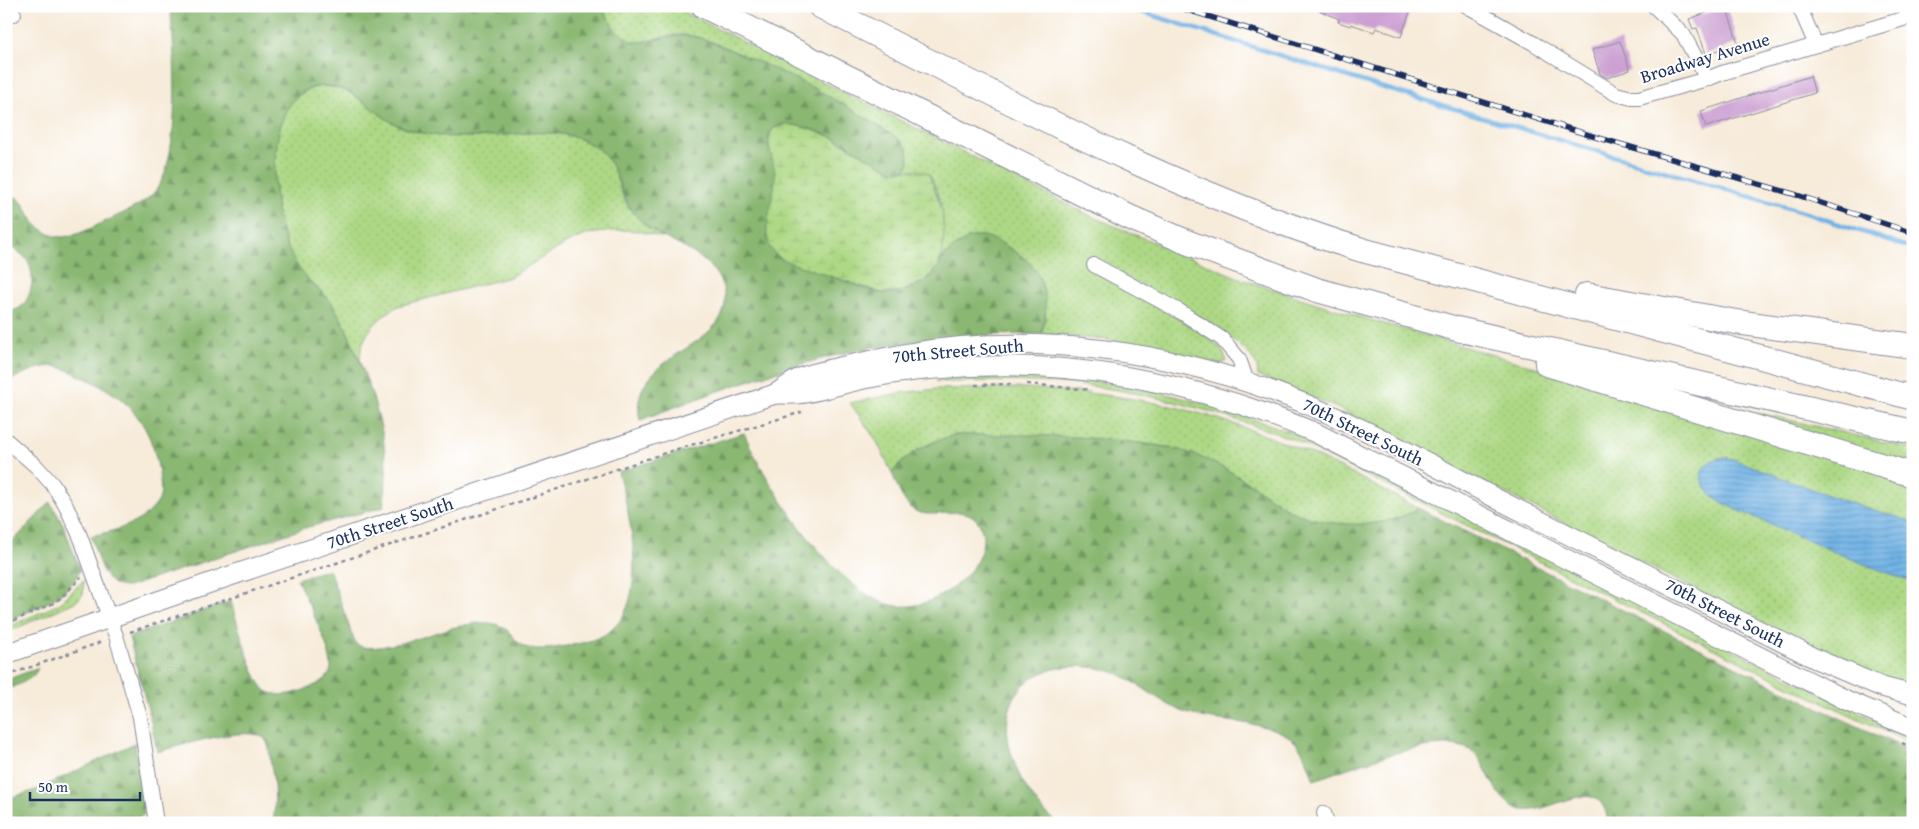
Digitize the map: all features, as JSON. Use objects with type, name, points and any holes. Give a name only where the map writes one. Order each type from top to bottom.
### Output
[{"type":"highway","points":[[704,6],[1098,202],[1189,243],[1316,290],[1457,329],[1913,432]]},
{"type":"highway","points":[[820,6],[1113,152],[1174,181],[1261,216],[1362,250],[1913,398]]},
{"type":"highway","points":[[1362,250],[1668,311],[1913,346]]},
{"type":"highway","points":[[1457,329],[1518,355],[1599,378],[1913,475]]},
{"type":"main road","name":"70th Street South","points":[[6,654],[110,617],[775,394],[800,378],[862,362],[938,349],[1038,344],[1107,350],[1174,362],[1243,380],[1289,397],[1327,413],[1816,659],[1882,687],[1913,695]]},
{"type":"main road","name":"70th Street South","points":[[775,394],[805,394],[868,378],[913,372],[958,367],[1015,366],[1070,369],[1128,376],[1170,384],[1237,402],[1316,433],[1848,701],[1913,728]]},
{"type":"street","name":"Broadway Avenue","points":[[1467,6],[1533,43],[1616,94],[1632,98],[1639,98],[1708,79],[1722,73],[1913,16]]},
{"type":"street","points":[[1654,6],[1683,34],[1708,79]]},
{"type":"street","points":[[1799,6],[1816,45]]},
{"type":"street","points":[[1094,265],[1181,312],[1222,339],[1239,359],[1243,369],[1243,380]]},
{"type":"street","points":[[6,440],[36,466],[56,490],[72,518],[110,617],[140,716],[156,823]]},
{"type":"path","points":[[971,385],[1019,384]]},
{"type":"path","points":[[1026,384],[1098,391]]},
{"type":"path","points":[[141,628],[671,451],[804,411]]},
{"type":"path","points":[[6,624],[54,603],[66,594],[91,568]]},
{"type":"path","points":[[6,676],[92,645]]},
{"type":"green space","points":[[170,6],[601,6],[615,30],[632,42],[676,36],[703,39],[748,57],[814,88],[896,137],[905,145],[907,150],[908,167],[902,171],[894,171],[873,162],[847,145],[811,129],[786,125],[776,127],[768,138],[775,169],[775,182],[768,238],[771,248],[781,259],[876,292],[890,293],[910,289],[923,282],[929,278],[942,259],[955,246],[966,239],[984,236],[1001,243],[1023,257],[1039,276],[1045,306],[1045,318],[1041,334],[943,338],[845,353],[767,375],[640,420],[640,397],[649,378],[664,364],[716,325],[724,308],[723,288],[717,275],[709,265],[688,250],[652,230],[633,212],[626,201],[607,158],[598,149],[585,141],[556,133],[464,137],[422,133],[389,121],[345,90],[326,86],[315,87],[306,90],[292,101],[283,117],[275,160],[275,195],[281,229],[294,260],[303,274],[331,302],[349,335],[364,371],[381,428],[384,447],[386,487],[383,507],[305,528],[128,587],[119,586],[112,583],[102,570],[91,536],[128,525],[152,510],[160,499],[161,491],[155,455],[144,426],[136,414],[114,394],[85,378],[65,369],[47,366],[35,369],[6,382],[6,313],[21,307],[25,302],[32,284],[32,277],[26,259],[6,245],[6,191],[22,203],[40,228],[58,237],[71,236],[84,231],[131,209],[151,196],[164,174],[170,153],[173,128],[175,74]]},
{"type":"green space","points":[[601,6],[672,6],[1093,217],[1244,280],[1357,316],[1570,377],[1913,481],[1913,522],[1838,499],[1713,496],[1737,509],[1792,533],[1913,582],[1913,686],[1862,670],[1813,649],[1335,407],[1258,376],[1257,366],[1251,356],[1228,335],[1174,303],[1092,259],[1088,267],[1195,328],[1221,348],[1227,361],[1221,364],[1108,340],[1041,334],[1045,315],[1045,303],[1040,280],[1030,264],[1014,251],[993,240],[946,254],[940,262],[944,228],[938,195],[929,174],[915,170],[903,171],[908,167],[909,160],[907,151],[902,143],[831,99],[712,42],[680,35],[633,42],[623,37],[613,26]]},
{"type":"green space","points":[[320,86],[348,92],[387,119],[410,130],[474,137],[536,132],[567,135],[582,140],[596,148],[611,164],[626,203],[635,215],[652,230],[665,238],[639,231],[621,230],[588,234],[567,243],[510,277],[398,306],[370,330],[362,346],[360,355],[361,365],[347,331],[334,307],[324,294],[304,276],[293,260],[282,232],[275,193],[275,150],[284,113],[293,100],[302,93]]},
{"type":"green space","points":[[787,124],[804,127],[832,137],[888,169],[898,171],[914,170],[929,174],[942,209],[944,233],[942,255],[938,267],[924,281],[903,291],[882,293],[791,263],[774,253],[768,243],[767,235],[775,176],[769,139],[774,128]]},
{"type":"green space","points":[[1030,376],[1104,382],[1176,396],[1246,417],[1315,442],[1913,739],[1913,744],[1799,691],[1295,440],[1186,405],[1131,392],[1073,384],[936,381],[973,377]]},
{"type":"green space","points":[[1025,388],[1128,398],[1178,408],[1228,422],[1308,453],[1418,508],[1391,520],[1360,525],[1313,519],[1287,509],[1254,486],[1222,468],[1190,454],[1167,447],[955,435],[920,449],[905,459],[892,473],[876,440],[850,403],[900,393],[936,389]]},
{"type":"green space","points":[[1712,402],[1913,449],[1913,465]]},
{"type":"green space","points":[[744,433],[767,478],[802,530],[822,554],[864,592],[884,603],[894,605],[914,605],[932,600],[941,595],[957,584],[968,573],[977,561],[980,553],[983,539],[977,520],[969,514],[960,512],[928,514],[918,512],[904,500],[892,473],[905,459],[920,449],[955,435],[1081,437],[1177,449],[1219,466],[1287,509],[1318,520],[1335,523],[1371,524],[1388,521],[1404,516],[1418,508],[1827,712],[1913,752],[1913,823],[1608,823],[1604,807],[1596,799],[1586,796],[1534,810],[1523,810],[1515,808],[1503,798],[1475,754],[1466,748],[1451,745],[1412,749],[1369,761],[1314,780],[1302,751],[1287,735],[1260,726],[1187,713],[1164,702],[1122,676],[1097,668],[1071,667],[1050,670],[1032,678],[1019,691],[1011,707],[1007,726],[1010,748],[1018,772],[1034,799],[1056,823],[273,823],[275,809],[274,787],[269,748],[265,739],[257,735],[230,735],[196,741],[157,752],[151,721],[129,637],[231,601],[251,665],[263,687],[268,692],[278,695],[299,692],[323,681],[331,668],[323,637],[297,579],[329,569],[355,643],[363,647],[375,648],[406,642],[451,628],[485,623],[503,627],[519,643],[528,648],[552,648],[592,640],[606,634],[620,620],[629,602],[633,581],[632,534],[618,472]]},
{"type":"green space","points":[[50,502],[63,524],[80,570],[67,589],[58,596],[49,602],[6,621],[6,549]]},
{"type":"green space","points":[[84,580],[83,594],[77,601],[6,633],[6,628],[59,604]]},
{"type":"green space","points":[[38,668],[29,679],[6,690],[6,680]]},
{"type":"green space","points":[[135,743],[144,815],[118,823],[6,823],[6,799],[36,790]]},
{"type":"water","points":[[1724,457],[1838,499],[1913,522],[1913,582],[1826,548],[1720,501],[1705,488],[1701,477],[1709,462]]},
{"type":"building","points":[[1309,6],[1412,6],[1401,37],[1376,28],[1374,32],[1351,24],[1350,26],[1338,22],[1339,19]]},
{"type":"building","points":[[1726,6],[1738,43],[1706,54],[1697,28],[1693,29],[1689,19]]},
{"type":"building","points":[[1620,41],[1630,70],[1607,78],[1600,74],[1592,50]]},
{"type":"building","points":[[1810,76],[1815,93],[1706,127],[1701,111]]},
{"type":"waterway","points":[[1123,6],[1374,85],[1809,214],[1913,249]]},
{"type":"railway","points":[[1175,6],[1599,138],[1797,195],[1913,233]]}]
